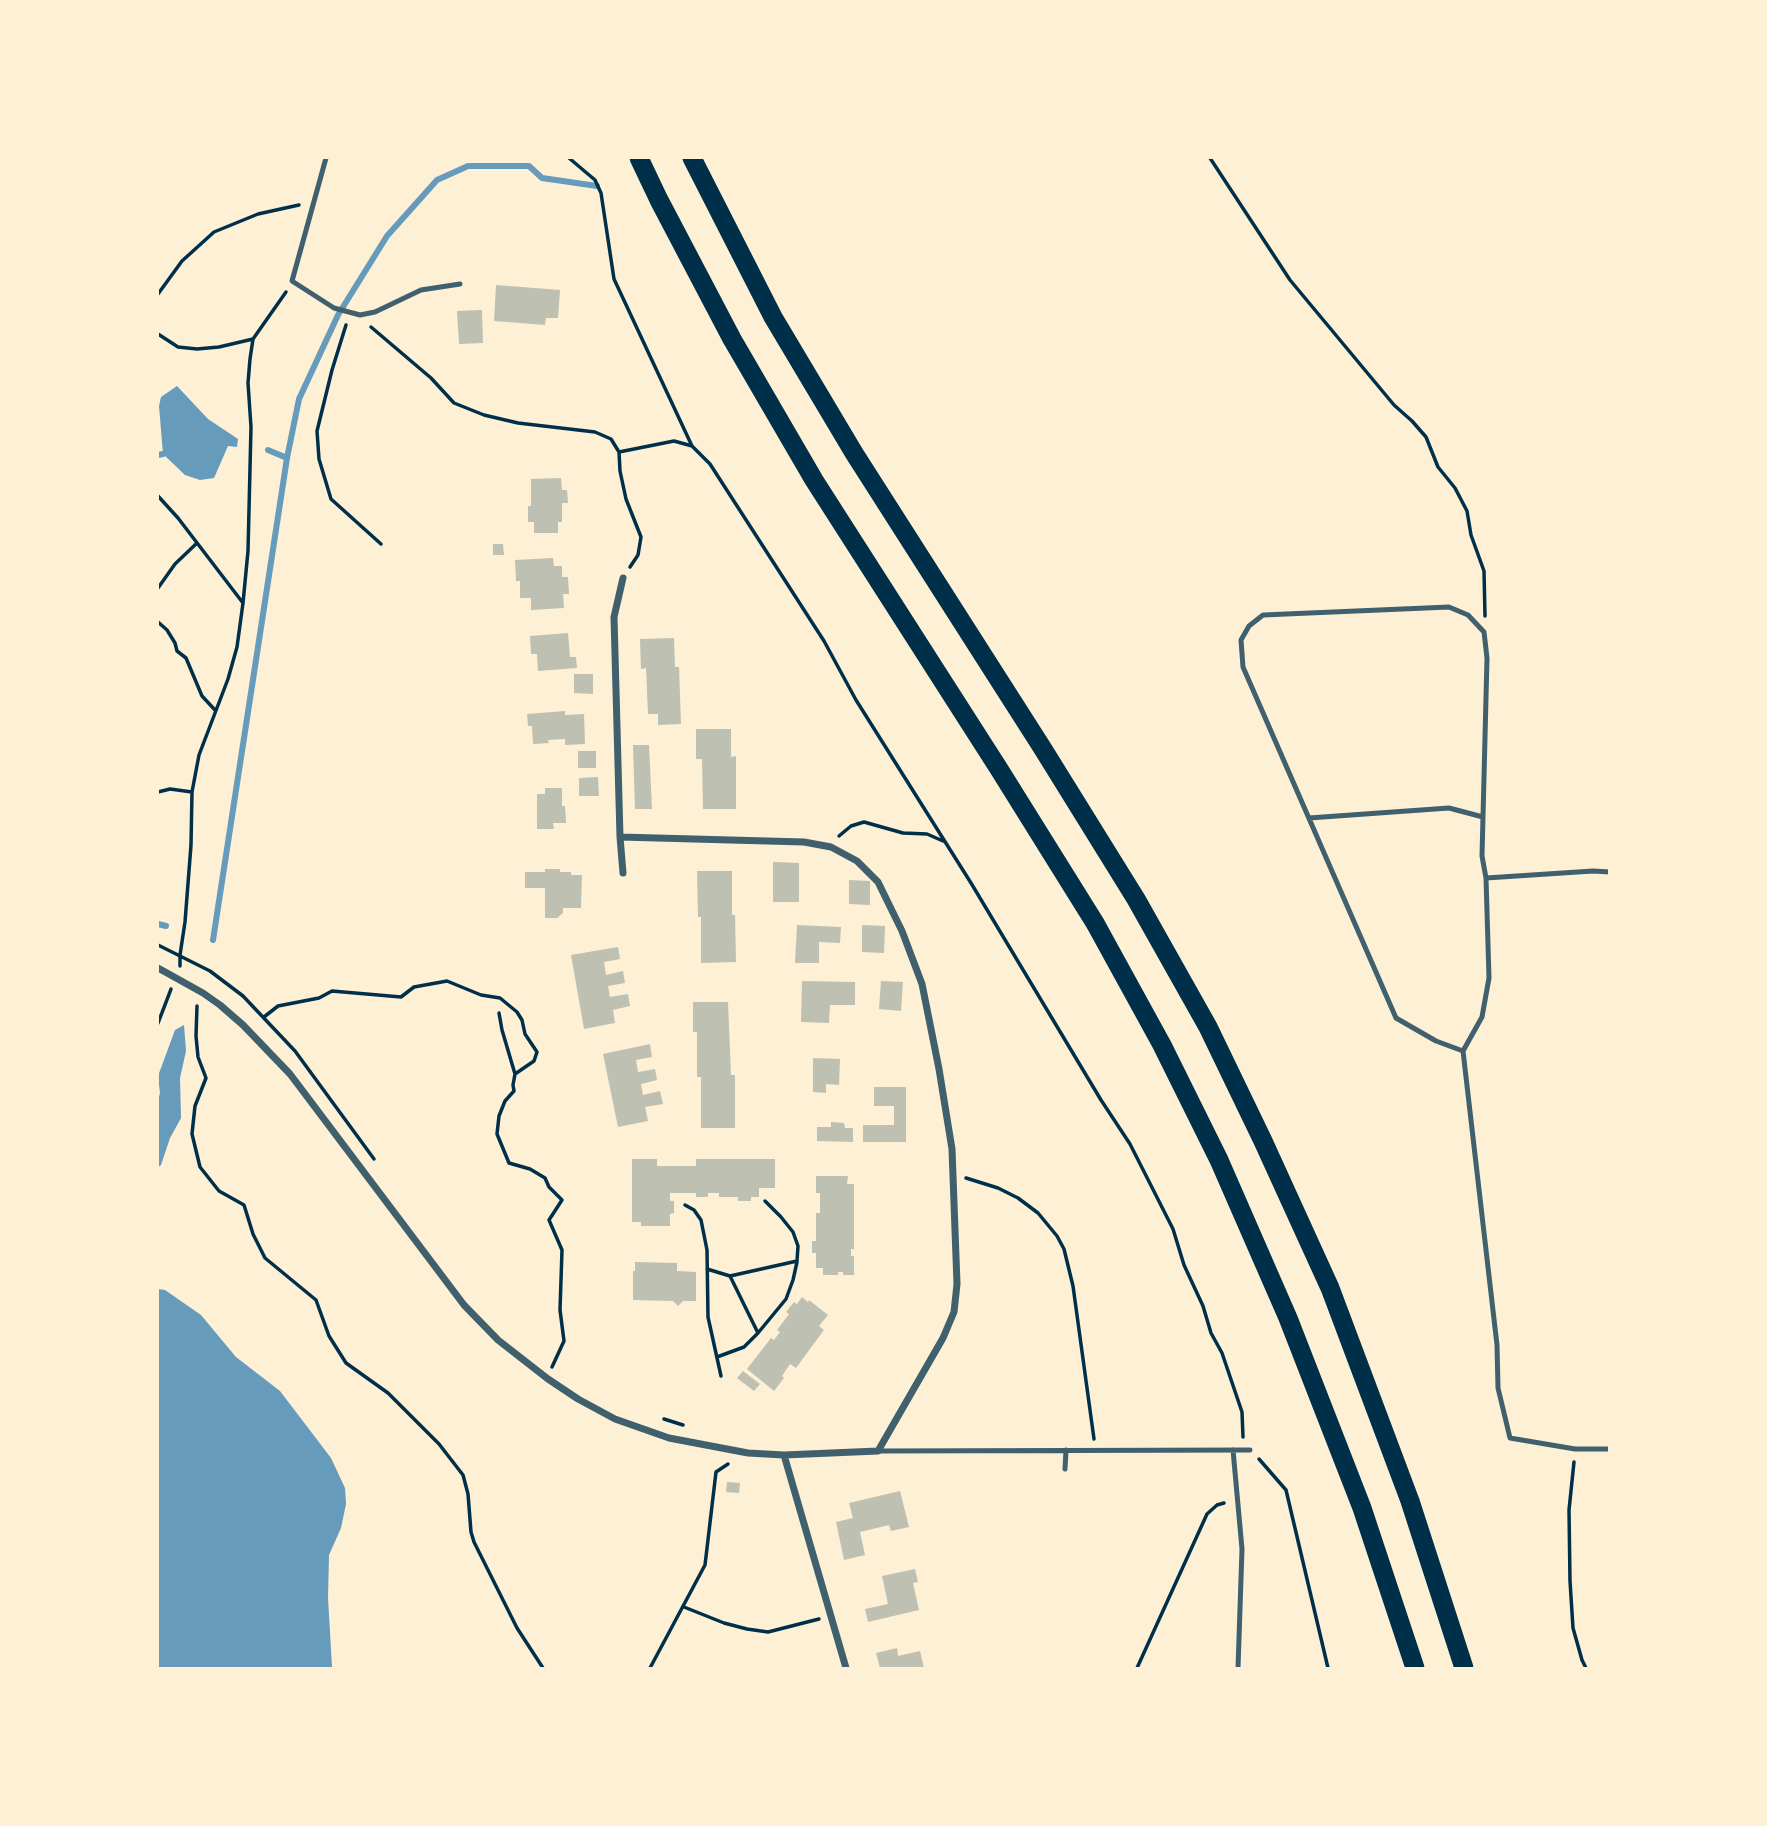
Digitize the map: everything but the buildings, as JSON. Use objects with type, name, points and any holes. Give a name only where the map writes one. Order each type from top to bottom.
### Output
[{"type":"highway","points":[[639,158],[732,339],[800,456],[1095,923],[1162,1045],[1219,1160],[1288,1318],[1362,1508],[1415,1668]]},
{"type":"highway","points":[[692,158],[773,317],[847,442],[1136,899],[1208,1027],[1330,1288],[1410,1501],[1464,1668]]},
{"type":"street","points":[[623,579],[614,617],[623,873]]},
{"type":"street","points":[[158,968],[220,1005],[290,1074],[464,1305],[498,1340],[548,1379],[615,1419],[669,1438],[748,1452],[784,1455],[878,1451],[943,1338],[954,1312],[957,1284],[952,1150],[922,984],[902,932],[878,882],[857,861],[831,847],[793,841],[620,837]]},
{"type":"street","points":[[784,1455],[846,1668]]},
{"type":"lane","points":[[326,158],[292,281],[334,308],[360,315],[375,312],[421,290],[460,284]]},
{"type":"lane","points":[[1463,1051],[1436,1041],[1396,1018],[1243,667],[1241,640],[1249,626],[1262,615],[1449,607],[1468,615],[1484,632],[1487,658],[1482,856],[1486,878],[1489,978],[1482,1017],[1463,1051],[1497,1345],[1498,1388],[1510,1438],[1575,1449],[1609,1449]]},
{"type":"lane","points":[[1309,818],[1449,808],[1483,817]]},
{"type":"lane","points":[[1486,878],[1609,872]]},
{"type":"lane","points":[[1065,1469],[1066,1450]]},
{"type":"lane","points":[[1233,1450],[1242,1549],[1238,1668]]},
{"type":"lane","points":[[878,1451],[1250,1450]]},
{"type":"path","points":[[569,158],[595,180],[601,193],[614,279],[692,446],[710,464],[817,630],[856,700],[1130,1144],[1168,1219],[1211,1333],[1222,1353],[1242,1412],[1243,1450]]},
{"type":"path","points":[[1210,158],[1290,280],[1394,405],[1426,437],[1438,467],[1467,511],[1471,534],[1484,571],[1484,632]]},
{"type":"path","points":[[158,294],[182,261],[214,232],[258,214],[314,202]]},
{"type":"path","points":[[180,955],[186,922],[192,792],[199,755],[237,647],[243,603],[251,427],[248,383],[253,339],[292,281]]},
{"type":"path","points":[[348,312],[317,431],[319,458],[331,499],[381,544]]},
{"type":"path","points":[[360,315],[432,378],[454,403],[484,415],[519,423],[595,432],[611,439],[618,452],[625,499],[641,537],[638,555],[623,579]]},
{"type":"path","points":[[158,334],[178,347],[197,349],[253,339]]},
{"type":"path","points":[[618,452],[674,441],[692,446]]},
{"type":"path","points":[[158,496],[243,603]]},
{"type":"path","points":[[158,588],[175,564],[197,543]]},
{"type":"path","points":[[158,622],[167,630],[177,651],[186,658],[202,696],[215,710]]},
{"type":"path","points":[[158,792],[170,789],[192,792]]},
{"type":"path","points":[[831,847],[851,826],[864,822],[903,833],[927,834],[945,842]]},
{"type":"path","points":[[158,945],[210,971],[196,1009],[198,1057],[206,1078],[195,1106],[192,1134],[200,1167],[219,1191],[244,1205],[253,1234],[265,1258],[316,1300],[329,1336],[346,1363],[388,1393],[439,1444],[463,1475],[474,1542],[517,1628],[543,1668]]},
{"type":"path","points":[[158,1023],[176,978]]},
{"type":"path","points":[[264,1017],[278,1006],[319,998],[332,991],[401,997],[414,987],[447,981],[481,995],[500,998],[517,1012],[525,1034],[537,1052],[534,1060],[515,1074]]},
{"type":"path","points":[[499,1013],[515,1074],[514,1091],[505,1101],[499,1116],[498,1134],[509,1163],[530,1169],[545,1178],[549,1187],[562,1200],[549,1220],[562,1250],[560,1310],[564,1341],[548,1379]]},
{"type":"path","points":[[953,1176],[989,1185],[1018,1198],[1038,1213],[1064,1249],[1073,1286],[1096,1450]]},
{"type":"path","points":[[717,1357],[744,1348],[786,1299],[793,1280],[799,1246],[793,1232],[765,1201]]},
{"type":"path","points":[[685,1205],[694,1210],[701,1220],[707,1250],[708,1317],[721,1376]]},
{"type":"path","points":[[707,1269],[730,1276],[797,1261]]},
{"type":"path","points":[[730,1276],[758,1333]]},
{"type":"path","points":[[659,1418],[684,1425]]},
{"type":"path","points":[[1575,1449],[1569,1510],[1570,1581],[1573,1628],[1586,1668]]},
{"type":"path","points":[[1250,1450],[1286,1490],[1328,1668]]},
{"type":"path","points":[[650,1668],[705,1565],[716,1472],[748,1452]]},
{"type":"path","points":[[1138,1668],[1208,1514],[1217,1505],[1238,1498]]},
{"type":"path","points":[[684,1606],[724,1623],[768,1632],[831,1616]]},
{"type":"water","points":[[177,386],[208,419],[238,439],[237,447],[228,446],[214,478],[200,480],[185,475],[163,454],[159,406],[161,397]]},
{"type":"water","points":[[184,1025],[186,1051],[180,1078],[181,1118],[158,1167],[158,1076],[175,1030]]},
{"type":"water","points":[[158,1289],[165,1290],[201,1315],[236,1357],[280,1391],[331,1458],[345,1488],[346,1504],[341,1528],[329,1555],[328,1598],[333,1668],[158,1668]]},
{"type":"waterway","points":[[213,940],[287,458],[299,399],[338,315],[387,236],[437,180],[468,166],[529,166],[542,178],[597,186]]},
{"type":"waterway","points":[[268,450],[287,458]]},
{"type":"waterway","points":[[158,455],[163,454]]},
{"type":"waterway","points":[[158,924],[166,926]]}]
